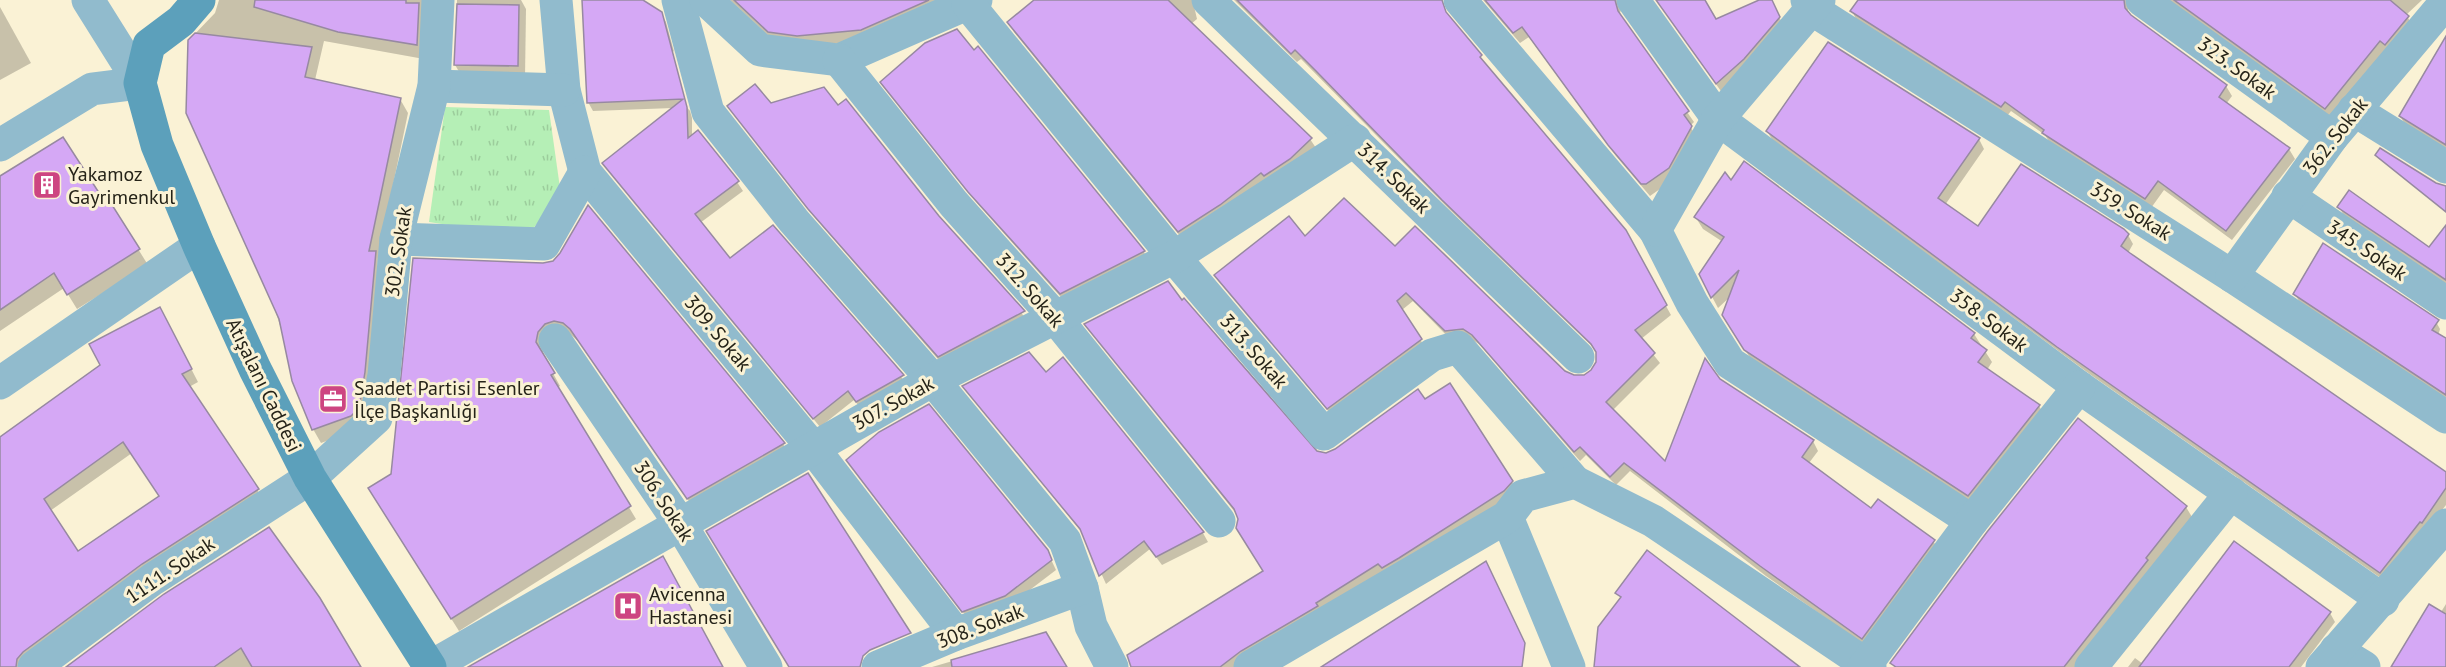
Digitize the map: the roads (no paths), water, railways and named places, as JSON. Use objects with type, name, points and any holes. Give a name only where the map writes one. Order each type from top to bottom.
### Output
[{"type":"main road","points":[[140,83],[149,45],[181,21],[199,0]]},
{"type":"main road","name":"Atışalanı Caddesi","points":[[140,83],[157,145],[199,246],[255,369],[310,478],[430,667]]},
{"type":"street","points":[[0,145],[92,88],[140,83],[88,0]]},
{"type":"street","name":"302. Sokak","points":[[310,478],[376,418],[384,375],[396,239],[434,86],[438,0]]},
{"type":"street","name":"309. Sokak","points":[[556,0],[564,90],[585,172],[813,448],[956,634]]},
{"type":"street","points":[[678,0],[708,112],[794,221],[933,380],[1065,541],[1082,588],[1091,627],[1112,667]]},
{"type":"street","points":[[706,0],[760,50],[839,60],[972,2]]},
{"type":"street","name":"314. Sokak","points":[[1208,0],[1578,357]]},
{"type":"street","points":[[1460,0],[1655,230],[1692,303],[1730,363],[1972,521]]},
{"type":"street","name":"358. Sokak","points":[[1633,0],[1718,119],[2079,387],[2383,600]]},
{"type":"street","name":"323. Sokak","points":[[2142,0],[2331,137]]},
{"type":"street","name":"313. Sokak","points":[[972,2],[1174,257],[1324,434],[1432,355],[1458,346],[1575,482]]},
{"type":"street","points":[[1655,230],[1718,119],[1813,3]]},
{"type":"street","name":"359. Sokak","points":[[1813,3],[2446,417]]},
{"type":"street","name":"362. Sokak","points":[[2232,276],[2331,137],[2435,6]]},
{"type":"street","name":"312. Sokak","points":[[839,60],[954,204],[1054,316],[1219,521]]},
{"type":"street","points":[[434,86],[564,90]]},
{"type":"street","points":[[2354,110],[2446,167]]},
{"type":"street","name":"307. Sokak","points":[[430,667],[933,380],[1054,316],[1174,257],[1354,140]]},
{"type":"street","points":[[396,239],[544,244],[585,172]]},
{"type":"street","name":"345. Sokak","points":[[2288,196],[2446,303]]},
{"type":"street","points":[[0,383],[199,246]]},
{"type":"street","name":"306. Sokak","points":[[555,340],[681,525],[766,667]]},
{"type":"street","points":[[1250,667],[1507,517],[1523,495],[1575,482],[1653,521],[1867,666],[1972,521],[2079,387]]},
{"type":"street","name":"1111. Sokak","points":[[34,667],[153,579],[310,478]]},
{"type":"street","points":[[2091,667],[2231,493]]},
{"type":"street","points":[[1507,517],[1569,667]]},
{"type":"street","points":[[2364,667],[2329,658],[2383,600],[2446,525]]},
{"type":"street","name":"308. Sokak","points":[[878,667],[956,634],[1082,588]]},
{"type":"place","name":"Yakamoz Gayrimenkul","points":[[47,185]]},
{"type":"place","name":"Saadet Partisi Esenler İlçe Başkanlığı","points":[[333,399]]},
{"type":"place","name":"Avicenna Hastanesi","points":[[628,606]]}]
